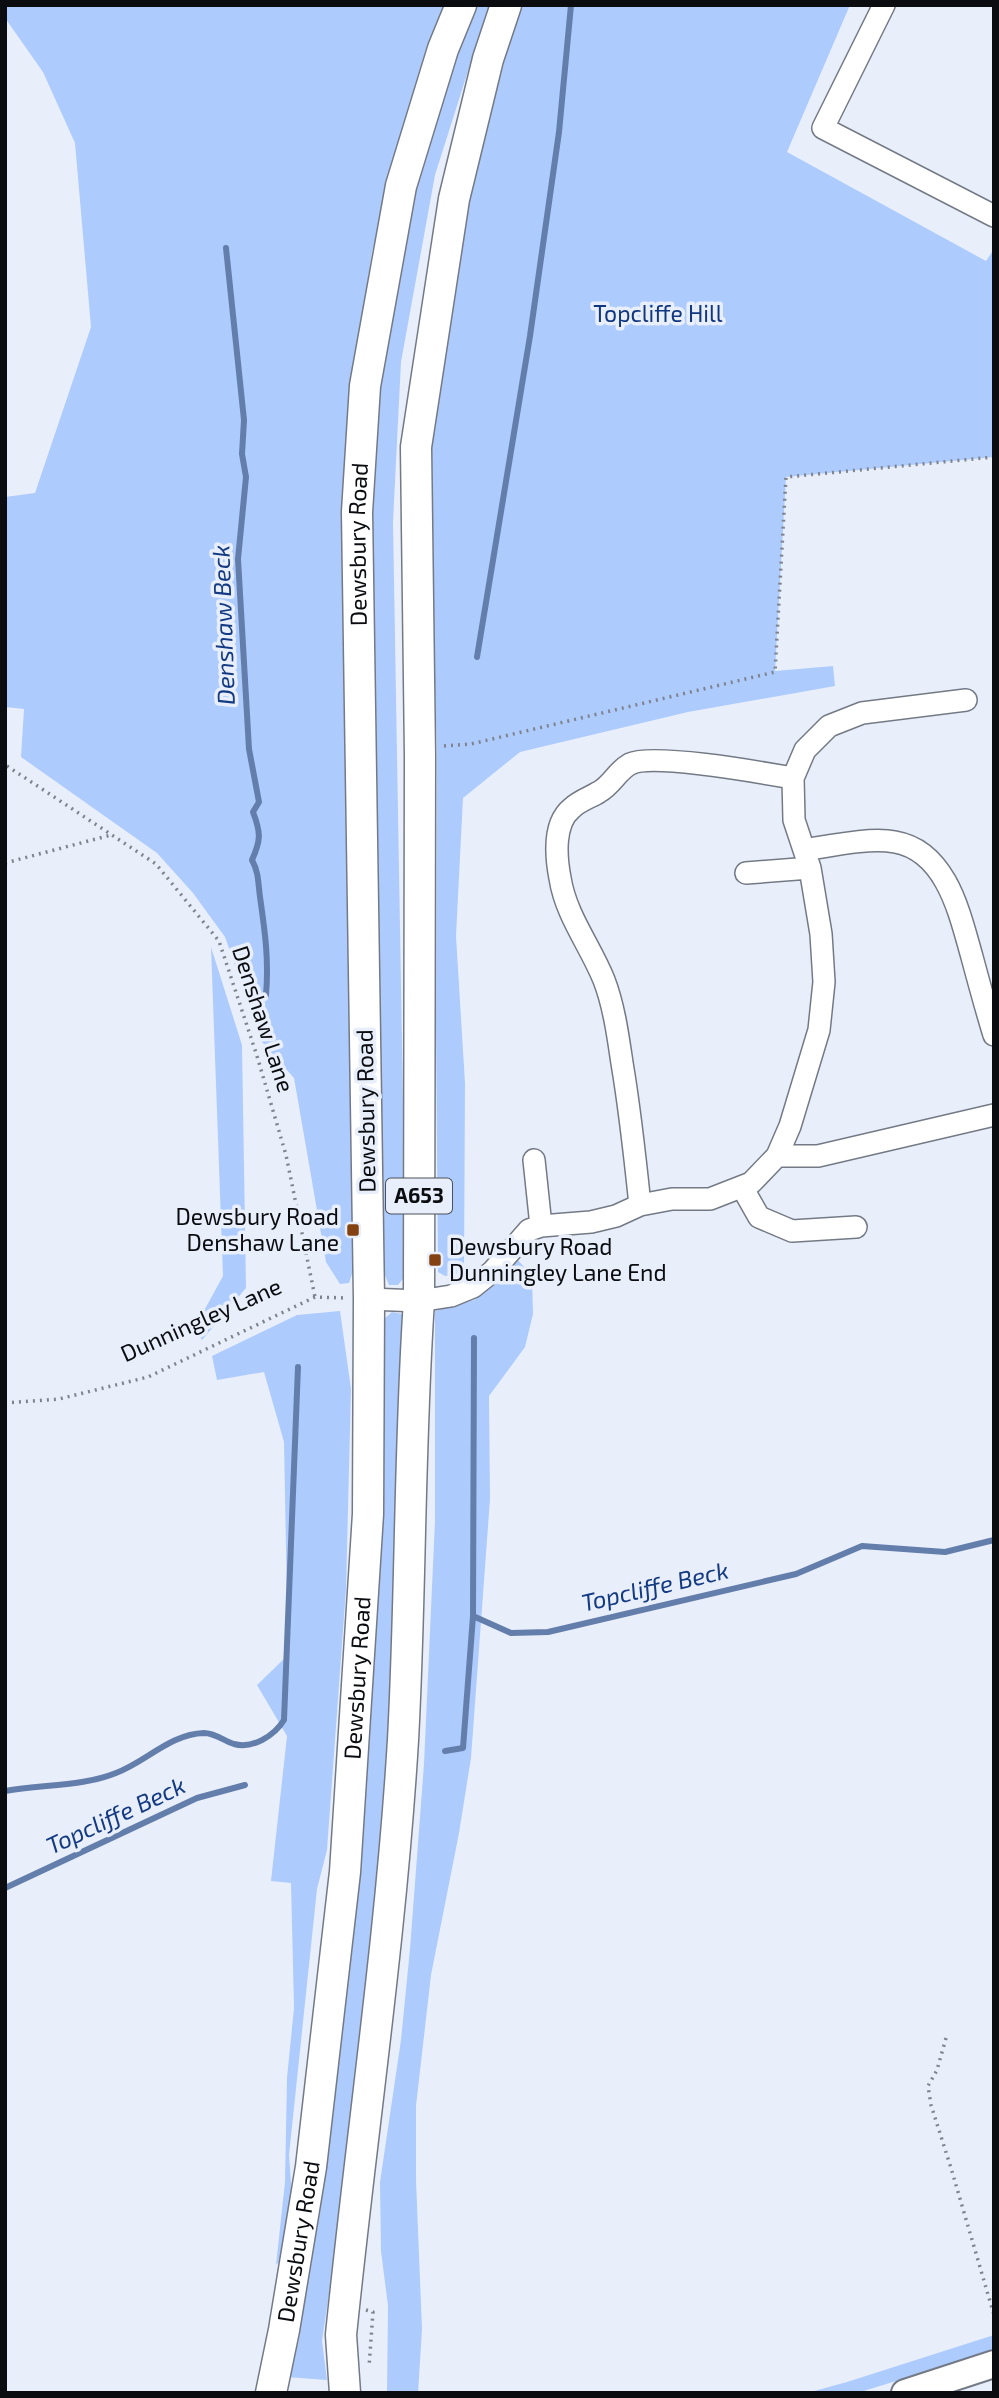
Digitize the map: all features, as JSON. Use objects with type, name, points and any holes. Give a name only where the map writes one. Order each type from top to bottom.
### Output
[{"type":"highway","name":"Dewsbury Road","points":[[271,2393],[311,2167],[345,1872],[368,1514],[369,1299],[358,512],[365,386],[401,186],[443,49],[461,5]]},
{"type":"highway","name":"Dewsbury Road","points":[[345,2393],[341,2335],[384,1968],[403,1739],[419,1301],[420,756],[416,447],[454,199],[488,59],[506,5]]},
{"type":"main road","points":[[905,2393],[994,2364]]},
{"type":"street","points":[[884,5],[823,128],[994,216]]},
{"type":"street","points":[[369,1299],[419,1301],[451,1296],[473,1287],[493,1271],[529,1230],[541,1226],[590,1222],[616,1216],[640,1205],[672,1199],[710,1199],[751,1183],[777,1156],[790,1125],[819,1030],[824,982],[821,934],[807,859],[794,820],[793,778],[805,750],[829,726],[862,713],[967,701]]},
{"type":"street","points":[[640,1205],[617,1033],[604,980],[575,924],[560,881],[557,856],[562,821],[570,808],[604,790],[620,771],[632,763],[642,761],[669,761],[793,778]]},
{"type":"street","points":[[747,873],[807,859],[848,843],[895,842],[921,852],[941,874],[958,906],[994,1035]]},
{"type":"street","points":[[777,1156],[818,1156],[994,1115]]},
{"type":"street","points":[[534,1160],[541,1226]]},
{"type":"street","points":[[742,1187],[759,1217],[792,1231],[856,1227]]},
{"type":"path","points":[[447,745],[471,744],[775,672],[786,477],[994,457]]},
{"type":"path","points":[[5,758],[6,766]]},
{"type":"path","name":"Denshaw Lane","points":[[6,766],[156,864],[219,941],[286,1154],[315,1297]]},
{"type":"path","points":[[5,863],[113,835]]},
{"type":"path","name":"Dunningley Lane","points":[[5,1403],[59,1399],[148,1377],[315,1297],[369,1299]]},
{"type":"path","points":[[946,2038],[937,2070],[928,2086],[931,2105],[994,2315]]},
{"type":"green space","points":[[5,5],[448,5],[405,128],[372,252],[353,379],[357,1259],[349,1283],[340,1284],[326,1262],[294,1078],[262,1042],[225,937],[193,893],[157,853],[21,757],[24,709],[5,707],[5,497],[35,493],[91,327],[75,143],[43,72],[5,18]]},
{"type":"green space","points":[[473,5],[489,5],[435,175],[401,362],[393,522],[406,1275],[398,1285],[389,1285],[382,1268],[369,500],[380,353],[419,166]]},
{"type":"green space","name":"Topcliffe Hill","points":[[506,5],[850,5],[787,152],[986,261],[994,249],[994,457],[786,477],[775,671],[833,666],[835,686],[688,712],[520,752],[463,798],[456,936],[465,1083],[464,1269],[455,1275],[445,1276],[438,1272],[437,752],[429,516],[434,400],[468,193],[504,63],[488,59]]},
{"type":"green space","points":[[211,947],[242,1045],[246,1288],[202,1340],[194,1329],[223,1276]]},
{"type":"green space","points":[[518,1260],[532,1276],[533,1314],[525,1347],[489,1396],[490,1499],[471,1758],[431,1975],[416,2106],[422,2329],[418,2393],[387,2393],[388,2306],[381,2251],[380,2182],[401,2040],[424,1764],[435,1521],[435,1311],[474,1300]]},
{"type":"green space","points":[[340,1311],[351,1389],[346,1589],[327,1850],[317,1889],[289,2155],[292,2198],[287,2253],[276,2265],[285,2182],[287,2078],[294,2008],[291,1883],[271,1881],[287,1736],[257,1685],[288,1655],[284,1442],[264,1372],[217,1380],[212,1356],[297,1315]]},
{"type":"green space","points":[[392,1312],[402,1314],[406,1339],[395,1670],[377,1927],[356,2105],[322,2341],[327,2380],[286,2377],[298,2344],[307,2282],[382,1321]]},
{"type":"green space","points":[[994,2335],[994,2351],[857,2393],[807,2393],[847,2382]]},
{"type":"waterway","points":[[477,657],[530,336],[559,132],[571,5]]},
{"type":"waterway","name":"Denshaw Beck","points":[[226,248],[244,420],[242,454],[246,477],[238,559],[249,749],[259,802],[253,812],[259,836],[252,860],[258,878],[265,934],[266,995]]},
{"type":"waterway","points":[[473,1616],[474,1338]]},
{"type":"waterway","points":[[5,1791],[103,1778],[127,1768],[169,1743],[192,1735],[208,1733],[234,1744],[256,1743],[269,1736],[284,1720],[298,1367]]},
{"type":"waterway","name":"Topcliffe Beck","points":[[445,1751],[463,1748],[473,1616],[511,1633],[548,1632],[796,1574],[862,1546],[945,1552],[994,1540]]},
{"type":"waterway","name":"Topcliffe Beck","points":[[5,1888],[197,1798],[245,1785]]},
{"type":"place","name":"Dewsbury Road Denshaw Lane","points":[[353,1230]]},
{"type":"place","name":"Dewsbury Road Dunningley Lane End","points":[[435,1260]]}]
